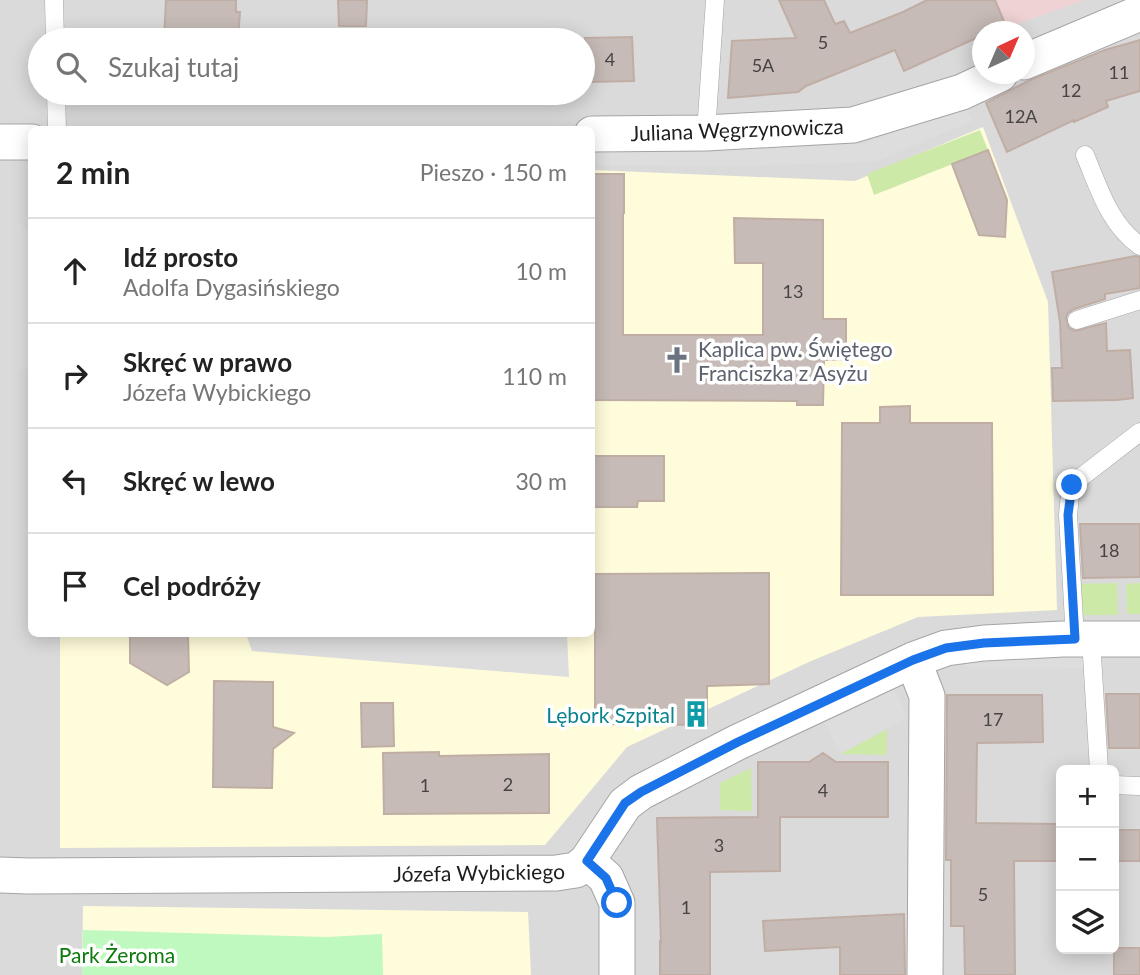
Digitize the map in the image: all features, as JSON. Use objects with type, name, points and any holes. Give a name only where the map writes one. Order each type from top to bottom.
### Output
[{"type":"street","points":[[1035,57],[1140,13]]},
{"type":"street","name":"Juliana Węgrzynowicza","points":[[595,134],[706,133],[853,125],[962,92],[979,84]]},
{"type":"street","points":[[0,142],[28,142]]},
{"type":"street","name":"Józefa Wybickiego","points":[[0,875],[556,873],[576,870],[587,861],[625,803],[641,792],[738,742],[913,660],[946,648],[984,643],[1140,639]]},
{"type":"street","points":[[913,660],[927,696],[925,975]]},
{"type":"street","points":[[587,861],[606,878],[617,903],[617,975]]},
{"type":"lane","points":[[54,0],[55,28]]},
{"type":"lane","points":[[706,133],[715,0]]},
{"type":"lane","points":[[56,105],[57,126]]},
{"type":"lane","points":[[1085,155],[1107,210],[1129,238],[1140,246]]},
{"type":"lane","points":[[1077,320],[1140,300]]},
{"type":"lane","points":[[1098,765],[1068,515],[1072,485],[1140,432]]},
{"type":"lane","points":[[1119,785],[1138,786]]},
{"type":"shaded area","points":[[0,0],[1140,0],[1140,975],[0,975]]},
{"type":"shaded area","points":[[955,0],[1085,0],[1026,21],[972,21],[972,39]]},
{"type":"shaded area","points":[[965,106],[972,121],[875,162],[736,166],[595,165],[595,146],[738,148],[864,144]]},
{"type":"shaded area","points":[[983,127],[1048,302],[1057,610],[918,617],[811,661],[627,747],[545,845],[60,848],[60,637],[595,637],[595,170],[855,181]]},
{"type":"shaded area","points":[[17,222],[28,229],[28,369],[17,369]]},
{"type":"shaded area","points":[[247,637],[567,637],[569,677],[252,651]]},
{"type":"shaded area","points":[[1091,639],[1093,668],[969,669],[946,648]]},
{"type":"shaded area","points":[[886,673],[908,718],[840,754],[816,705]]},
{"type":"shaded area","points":[[83,906],[528,912],[531,975],[82,975]]},
{"type":"green space","points":[[980,130],[988,150],[874,195],[867,174]]},
{"type":"green space","points":[[1117,583],[1118,615],[1081,615],[1079,584]]},
{"type":"green space","points":[[1140,583],[1140,614],[1127,614],[1126,584]]},
{"type":"green space","points":[[887,729],[887,755],[840,754]]},
{"type":"green space","points":[[751,768],[752,811],[720,810],[720,783]]},
{"type":"green space","name":"Park Żeroma","points":[[83,930],[327,937],[382,934],[383,975],[82,975]]},
{"type":"building","points":[[166,0],[236,0],[236,12],[240,12],[239,28],[165,28]]},
{"type":"building","points":[[338,0],[367,0],[366,26],[339,26]]},
{"type":"building","points":[[779,0],[824,0],[835,24],[844,21],[850,33],[927,0],[995,0],[1004,21],[972,21],[972,40],[904,71],[895,50],[806,86],[798,92],[728,98],[732,41],[796,38]]},
{"type":"building","points":[[632,37],[634,81],[595,82],[595,38]]},
{"type":"building","points":[[1140,40],[1140,91],[1106,101],[1108,107],[1007,152],[986,103],[1022,84],[1035,84],[1035,78],[1105,50]]},
{"type":"building","points":[[988,150],[1007,200],[1005,237],[979,235],[952,164]]},
{"type":"building","points":[[595,174],[624,174],[623,335],[763,335],[763,263],[735,263],[734,218],[823,220],[823,319],[846,319],[846,359],[824,360],[823,405],[797,405],[797,401],[595,400]]},
{"type":"building","points":[[1140,257],[1140,288],[1105,294],[1105,299],[1074,309],[1066,318],[1069,328],[1075,331],[1106,323],[1107,351],[1130,350],[1133,398],[1053,401],[1052,368],[1062,368],[1060,322],[1052,272]]},
{"type":"building","points":[[910,406],[910,423],[992,423],[993,595],[841,595],[842,423],[880,423],[880,407]]},
{"type":"building","points":[[595,456],[664,456],[664,501],[638,501],[637,507],[595,507]]},
{"type":"building","points":[[1080,524],[1140,524],[1140,577],[1083,578]]},
{"type":"building","points":[[769,573],[769,684],[707,686],[707,725],[595,724],[595,574]]},
{"type":"building","points":[[130,637],[188,637],[189,672],[167,685],[130,663]]},
{"type":"building","points":[[214,681],[273,682],[273,727],[294,733],[273,749],[272,788],[213,787]]},
{"type":"building","points":[[1106,694],[1140,694],[1140,748],[1109,748]]},
{"type":"building","points":[[947,695],[1042,695],[1043,742],[977,743],[976,823],[1056,824],[1056,861],[1014,861],[1015,975],[965,975],[964,926],[951,926],[951,860],[946,860]]},
{"type":"building","points":[[361,703],[393,703],[394,746],[362,747]]},
{"type":"building","points":[[439,752],[439,756],[549,754],[549,813],[384,814],[383,753]]},
{"type":"building","points":[[823,753],[836,762],[888,762],[888,817],[780,817],[780,871],[710,872],[710,975],[660,975],[657,818],[758,817],[758,762],[809,762]]},
{"type":"building","points":[[1119,830],[1140,830],[1140,861],[1119,861]]},
{"type":"building","points":[[904,914],[905,975],[840,975],[840,947],[765,951],[763,921]]},
{"type":"building","points":[[1119,948],[1140,948],[1140,975],[1114,975],[1114,954],[1119,954]]},
{"type":"place","name":"Kaplica pw. Świętego Franciszka z Asyżu","points":[[677,360]]},
{"type":"place","name":"Lębork Szpital","points":[[696,714]]},
{"type":"route","points":[[617,903],[606,878],[587,861],[625,803],[641,792],[738,742],[913,660],[946,648],[984,643],[1075,639],[1068,515],[1072,485]]}]
